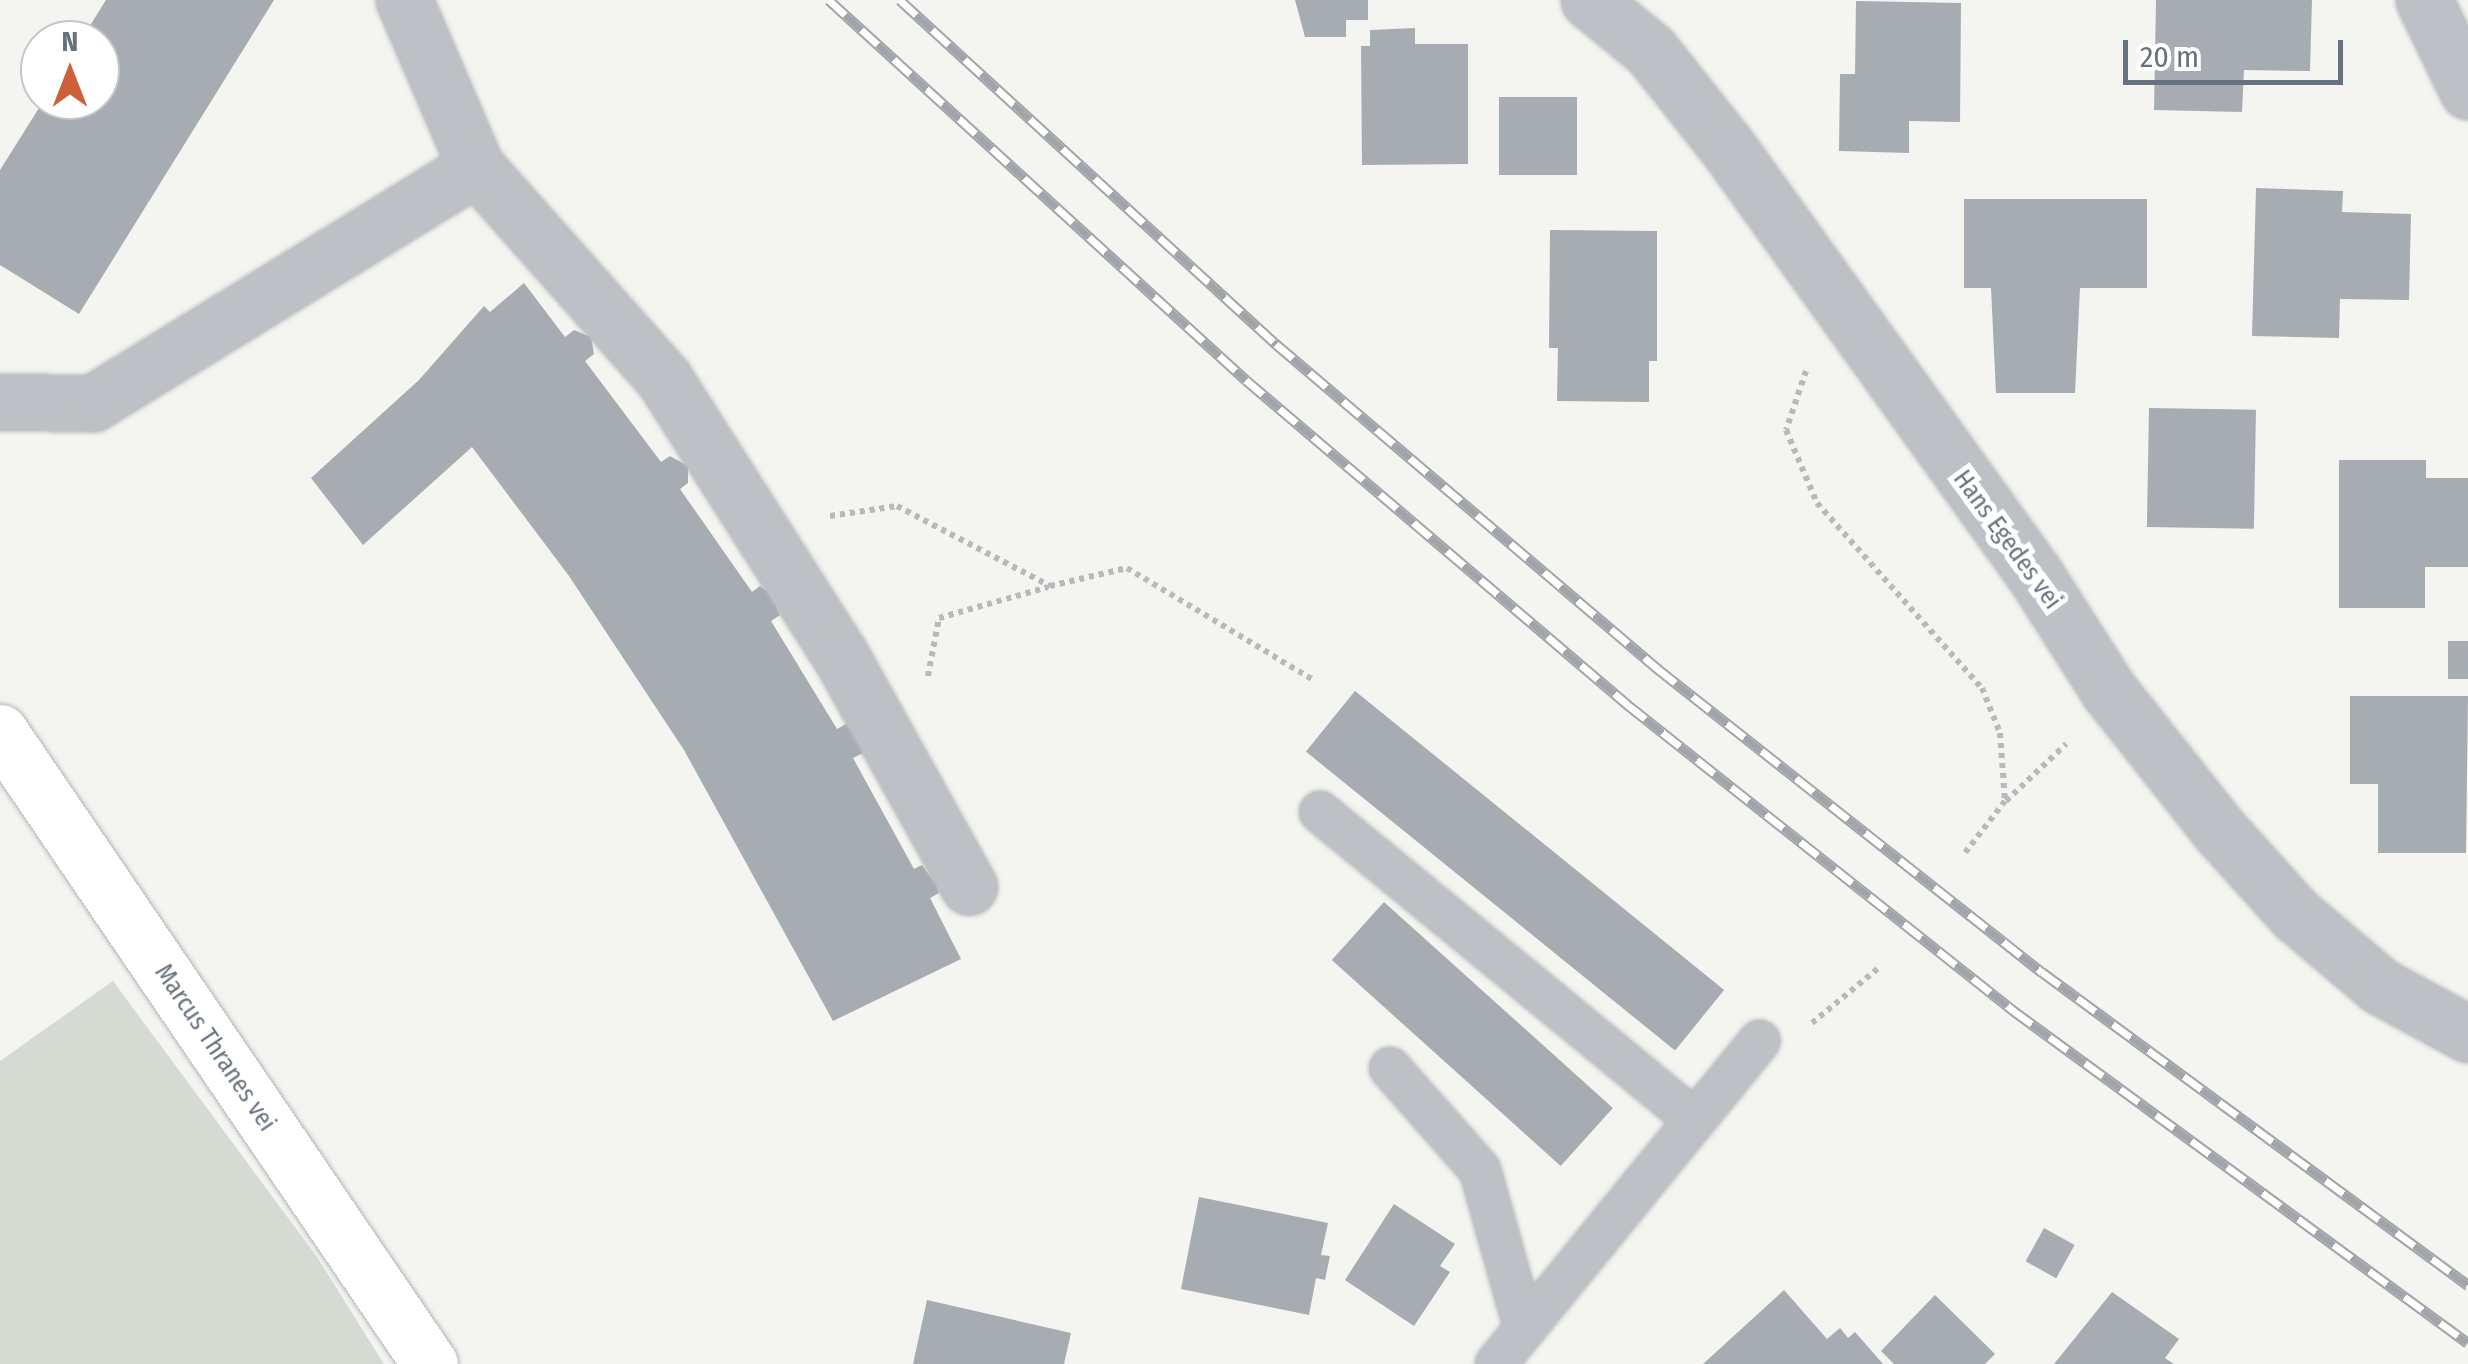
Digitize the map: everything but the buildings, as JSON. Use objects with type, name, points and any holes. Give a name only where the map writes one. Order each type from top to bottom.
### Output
[{"type":"main road","name":"Marcus Thranes vei","points":[[0,732],[430,1364]]},
{"type":"street","points":[[404,0],[476,167],[664,379],[758,527],[970,887]]},
{"type":"street","name":"Hans Egedes vei","points":[[1589,0],[1650,50],[1728,148],[1851,327],[2035,575],[2109,691],[2296,914],[2380,986],[2468,1034]]},
{"type":"street","points":[[2424,0],[2468,91]]},
{"type":"street","points":[[0,402],[93,403],[476,167]]},
{"type":"lane","points":[[1320,812],[1692,1118]]},
{"type":"lane","points":[[1496,1364],[1692,1118],[1759,1041]]},
{"type":"lane","points":[[1390,1068],[1480,1170],[1524,1327]]},
{"type":"path","points":[[1851,327],[1803,375],[1786,430],[1817,503],[1982,688],[2000,732],[2005,801]]},
{"type":"path","points":[[758,527],[897,506],[1050,586]]},
{"type":"path","points":[[908,777],[939,618],[1050,586],[1127,568],[1315,681]]},
{"type":"path","points":[[1964,854],[2005,801],[2046,769],[2109,691]]},
{"type":"path","points":[[1759,1041],[1817,1021],[1881,966]]},
{"type":"shaded area","points":[[113,981],[317,1257],[384,1364],[0,1364],[0,1061]]},
{"type":"railway","points":[[829,0],[1246,380],[1628,705],[2014,1011],[2468,1343]]},
{"type":"railway","points":[[900,0],[1276,344],[1658,669],[2042,972],[2468,1285]]}]
